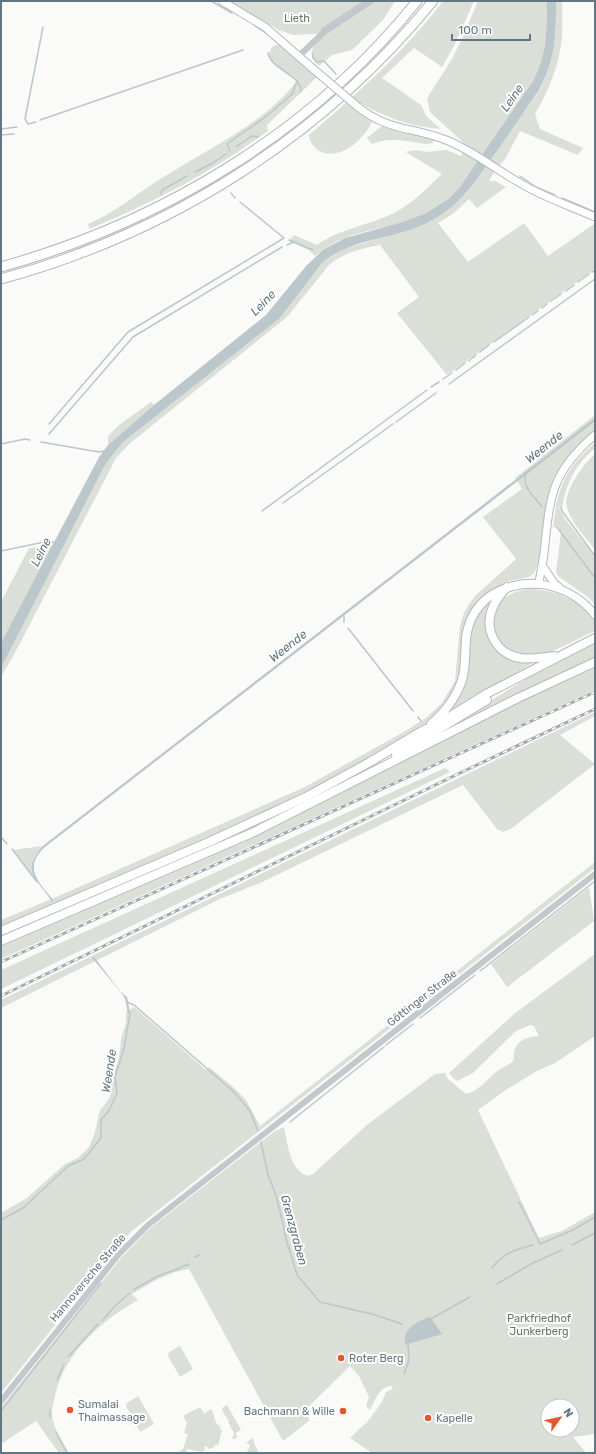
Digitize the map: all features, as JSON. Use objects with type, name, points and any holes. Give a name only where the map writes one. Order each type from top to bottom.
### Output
[{"type":"highway","points":[[1,267],[62,248],[129,221],[193,188],[234,164],[290,124],[332,89],[380,43],[417,1]]},
{"type":"highway","points":[[1,279],[66,259],[134,232],[198,199],[239,174],[298,133],[351,88],[385,55],[433,1]]},
{"type":"highway","points":[[422,731],[445,710],[456,694],[462,680],[464,670],[467,632],[475,611],[492,595],[507,587],[517,584],[540,584]]},
{"type":"highway","points":[[507,587],[493,606],[489,621],[491,635],[498,646],[508,654],[520,658],[528,659],[561,654]]},
{"type":"highway","points":[[1,932],[270,815],[352,772],[422,731],[436,725],[488,694],[561,654],[595,638]]},
{"type":"highway","points":[[1,941],[245,836],[518,698],[595,662]]},
{"type":"highway","points":[[356,781],[490,698],[519,678]]},
{"type":"main road","points":[[222,1],[265,27],[358,107],[378,120],[446,140],[461,147],[502,173],[540,194],[595,217]]},
{"type":"main road","points":[[563,590],[540,584],[548,518],[554,487],[559,476],[570,460],[595,435]]},
{"type":"main road","points":[[543,565],[554,582],[563,590],[580,600],[595,615]]},
{"type":"street","points":[[299,56],[324,32],[371,1]]},
{"type":"street","name":"Göttinger Straße","points":[[260,1137],[595,874]]},
{"type":"street","name":"Hannoversche Straße","points":[[1,1402],[119,1254],[134,1238],[260,1137]]},
{"type":"green space","name":"Lieth","points":[[228,1],[367,1],[332,23],[318,34],[293,35],[279,30]]},
{"type":"green space","points":[[375,1],[395,1],[383,20],[352,50],[332,55],[319,66],[312,57],[312,50],[322,37],[340,23]]},
{"type":"green space","points":[[443,1],[474,1],[455,44],[442,67],[414,48],[382,78],[421,105],[427,117],[441,129],[419,126],[400,121],[381,114],[362,104],[354,110],[372,122],[363,136],[350,148],[342,152],[334,154],[318,150],[313,145],[309,135],[345,104],[397,55]]},
{"type":"green space","points":[[478,1],[547,1],[545,42],[544,51],[533,81],[459,188],[444,202],[427,213],[407,221],[344,238],[315,256],[309,250],[289,241],[294,235],[317,245],[336,234],[394,213],[413,200],[442,174],[406,152],[416,150],[426,152],[447,150],[461,156],[467,146],[430,112],[427,100],[452,59]]},
{"type":"green space","points":[[556,1],[562,1],[561,48],[553,77],[535,114],[540,129],[583,148],[578,155],[520,131],[505,159],[494,172],[489,181],[495,181],[506,187],[477,208],[469,199],[454,213],[438,223],[468,262],[524,223],[548,256],[594,224],[595,269],[447,375],[397,313],[419,297],[380,245],[353,252],[341,257],[329,265],[287,317],[129,444],[116,458],[1,677],[1,668],[105,465],[122,443],[280,318],[322,263],[341,250],[422,225],[466,193],[539,91],[545,79],[554,48]]},
{"type":"green space","points":[[282,45],[317,77],[267,125],[268,131],[223,161],[177,188],[131,211],[89,229],[88,224],[117,209],[162,178],[234,135],[269,110],[284,96],[297,81],[273,63],[268,55],[272,47]]},
{"type":"green space","points":[[382,126],[400,132],[432,138],[434,141],[427,144],[385,140],[372,144],[367,138]]},
{"type":"green space","points":[[151,402],[154,405],[108,445],[108,436],[119,425]]},
{"type":"green space","points":[[595,415],[595,431],[575,449],[564,462],[554,478],[546,506],[542,540],[536,570],[529,577],[512,580],[495,587],[477,604],[461,675],[448,703],[427,723],[350,769],[287,802],[213,836],[1,927],[1,920],[305,787],[409,729],[427,717],[442,703],[455,681],[460,626],[464,613],[475,596],[516,559],[483,517],[522,489],[515,478]]},
{"type":"green space","points":[[595,443],[595,448],[582,461],[572,475],[566,491],[562,509],[558,506],[565,519],[595,557],[595,604],[588,597],[558,576],[556,572],[561,532],[557,525],[553,528],[557,502],[565,479],[583,454]]},
{"type":"green space","points":[[595,454],[595,550],[572,519],[566,502],[575,479],[585,464]]},
{"type":"green space","points":[[54,545],[1,643],[1,602],[29,548]]},
{"type":"green space","points":[[532,589],[558,594],[580,605],[595,616],[595,631],[541,655],[517,655],[505,648],[497,638],[493,626],[494,613],[501,601],[513,593]]},
{"type":"green space","points":[[492,599],[493,600],[488,609],[501,652],[538,660],[441,718],[454,703],[475,619],[482,607]]},
{"type":"green space","points":[[595,643],[595,659],[420,745],[532,675]]},
{"type":"green space","points":[[595,666],[595,690],[1,959],[1,944],[261,832],[523,698]]},
{"type":"green space","points":[[595,712],[595,716],[560,735],[595,764],[512,828],[503,832],[497,829],[463,785],[260,883],[220,899],[1,1008],[1,1000]]},
{"type":"green space","points":[[445,768],[450,772],[1,989],[1,970]]},
{"type":"green space","points":[[43,846],[32,863],[31,867],[33,877],[12,850]]},
{"type":"green space","points":[[595,862],[595,868],[133,1230],[118,1246],[1,1393],[1,1213],[27,1198],[65,1164],[78,1158],[89,1147],[95,1132],[100,1110],[107,1102],[111,1094],[110,1083],[119,1059],[121,1039],[126,1023],[126,1012],[134,1007],[206,1070],[209,1067],[233,1087],[246,1100],[260,1126]]},
{"type":"green space","points":[[589,887],[594,921],[507,987],[491,964]]},
{"type":"green space","name":"Parkfriedhof Junkerberg","points":[[595,954],[595,1036],[555,1063],[537,1071],[507,1089],[478,1110],[539,1238],[562,1231],[595,1212],[595,1434],[580,1436],[580,1398],[540,1398],[540,1438],[574,1438],[586,1453],[372,1453],[350,1438],[368,1421],[382,1402],[386,1392],[391,1390],[393,1386],[384,1388],[378,1394],[370,1410],[366,1406],[369,1397],[359,1376],[350,1366],[308,1407],[309,1421],[283,1441],[189,1269],[175,1272],[156,1280],[132,1294],[138,1300],[124,1308],[98,1328],[75,1352],[60,1380],[52,1408],[56,1430],[69,1453],[63,1453],[62,1451],[59,1453],[36,1421],[1,1444],[1,1407],[122,1257],[149,1229],[275,1131],[284,1127],[290,1155],[296,1168],[307,1176],[313,1174],[368,1124],[435,1074],[445,1073],[448,1079],[466,1094],[471,1093],[496,1072],[512,1062],[514,1059],[515,1049],[520,1042],[526,1038],[539,1036],[534,1026],[530,1025],[516,1031],[473,1073],[457,1081],[449,1073],[514,1014]]},
{"type":"green space","points":[[180,1346],[193,1369],[180,1377],[168,1356],[169,1352]]},
{"type":"green space","points":[[138,1396],[154,1424],[140,1432],[126,1406],[127,1403]]},
{"type":"green space","points":[[227,1405],[241,1430],[236,1433],[237,1438],[234,1439],[232,1439],[234,1433],[228,1422],[229,1421],[222,1411],[222,1408]]},
{"type":"green space","points":[[200,1407],[204,1414],[211,1409],[218,1425],[221,1427],[220,1428],[222,1430],[218,1446],[216,1444],[214,1447],[209,1449],[206,1446],[204,1447],[205,1450],[202,1452],[187,1449],[186,1453],[176,1453],[183,1449],[188,1434],[184,1433],[187,1423],[183,1416]]},
{"type":"green space","points":[[252,1438],[259,1453],[247,1453],[250,1445],[246,1443]]},
{"type":"shaded area","points":[[547,1],[556,1],[556,26],[552,57],[545,78],[539,90],[471,187],[450,208],[434,219],[406,231],[348,248],[335,254],[322,263],[280,318],[122,443],[105,465],[1,668],[1,643],[99,457],[108,445],[154,405],[266,315],[307,265],[323,250],[345,238],[403,222],[427,213],[448,199],[459,188],[533,81],[544,51]]},
{"type":"shaded area","points":[[595,418],[595,421],[554,453],[45,847],[38,855],[34,868],[38,881],[54,901],[52,902],[36,881],[31,869],[32,862],[36,854],[44,845]]},
{"type":"shaded area","points":[[94,957],[120,991],[127,997],[130,1013],[128,1013],[123,995],[92,958]]},
{"type":"shaded area","points":[[430,1317],[442,1334],[405,1345],[408,1330],[416,1323]]},
{"type":"waterway","points":[[211,1],[232,13]]},
{"type":"waterway","points":[[322,29],[364,1]]},
{"type":"waterway","points":[[253,24],[267,34]]},
{"type":"waterway","points":[[36,122],[28,124],[25,119],[43,27]]},
{"type":"waterway","points":[[40,120],[243,50]]},
{"type":"waterway","points":[[268,53],[270,59],[275,64],[296,80],[301,90],[300,92]]},
{"type":"waterway","points":[[313,54],[313,58],[317,62],[324,61],[336,74]]},
{"type":"waterway","points":[[230,151],[227,144],[264,118],[282,103],[292,94],[297,81]]},
{"type":"waterway","points":[[1,129],[17,127]]},
{"type":"waterway","points":[[1,135],[14,134]]},
{"type":"waterway","points":[[236,147],[252,136],[258,137]]},
{"type":"waterway","points":[[195,172],[213,163],[226,154]]},
{"type":"waterway","points":[[161,194],[162,190],[187,176]]},
{"type":"waterway","points":[[520,176],[536,187],[555,195]]},
{"type":"waterway","points":[[231,193],[235,198]]},
{"type":"waterway","points":[[562,198],[595,212]]},
{"type":"waterway","points":[[49,424],[128,332],[284,238],[240,202]]},
{"type":"waterway","points":[[289,240],[313,250]]},
{"type":"waterway","points":[[287,245],[294,242]]},
{"type":"waterway","points":[[49,434],[133,337],[282,247]]},
{"type":"waterway","points":[[578,282],[589,274]]},
{"type":"waterway","points":[[449,384],[595,279]]},
{"type":"waterway","points":[[566,291],[574,285]]},
{"type":"waterway","points":[[551,301],[561,294]]},
{"type":"waterway","points":[[542,308],[547,304]]},
{"type":"waterway","points":[[532,315],[538,311]]},
{"type":"waterway","points":[[494,342],[529,317]]},
{"type":"waterway","points":[[480,352],[489,345]]},
{"type":"waterway","points":[[469,361],[476,355]]},
{"type":"waterway","points":[[456,370],[465,363]]},
{"type":"waterway","points":[[443,379],[452,373]]},
{"type":"waterway","points":[[431,387],[439,382]]},
{"type":"waterway","points":[[262,511],[427,390]]},
{"type":"waterway","points":[[396,422],[436,393]]},
{"type":"waterway","points":[[283,503],[393,424]]},
{"type":"waterway","points":[[1,444],[25,439],[30,440]]},
{"type":"waterway","points":[[41,442],[99,452],[104,451]]},
{"type":"waterway","points":[[526,473],[525,483],[542,507]]},
{"type":"waterway","points":[[561,508],[595,556]]},
{"type":"waterway","points":[[556,526],[595,578]]},
{"type":"waterway","name":"Leine","points":[[1,551],[49,541],[56,543]]},
{"type":"waterway","points":[[344,616],[344,622]]},
{"type":"waterway","points":[[348,628],[413,711]]},
{"type":"waterway","points":[[418,717],[421,721]]},
{"type":"waterway","points":[[1,837],[7,844]]},
{"type":"waterway","points":[[12,849],[37,882]]},
{"type":"waterway","points":[[480,971],[595,881]]},
{"type":"waterway","points":[[420,1018],[475,975]]},
{"type":"waterway","name":"Grenzgraben","points":[[127,1002],[134,1005],[234,1092],[250,1111],[258,1131]]},
{"type":"waterway","name":"Weende","points":[[1,1220],[23,1208],[68,1166],[84,1159],[101,1138],[101,1120],[110,1109],[117,1093],[115,1077],[124,1048],[130,1014],[129,1011]]},
{"type":"waterway","points":[[386,1045],[413,1024]]},
{"type":"waterway","points":[[290,1122],[384,1047]]},
{"type":"waterway","name":"Grenzgraben","points":[[261,1142],[268,1175],[276,1195],[286,1239],[297,1275],[320,1302],[372,1314],[402,1324]]},
{"type":"waterway","points":[[519,1202],[540,1244],[573,1230],[595,1217]]},
{"type":"waterway","points":[[572,1245],[595,1233]]},
{"type":"waterway","points":[[492,1268],[501,1258],[506,1255],[515,1250],[533,1245]]},
{"type":"waterway","points":[[497,1284],[533,1263],[562,1250]]},
{"type":"waterway","points":[[195,1257],[200,1255]]},
{"type":"waterway","points":[[181,1267],[190,1264]]},
{"type":"waterway","points":[[133,1290],[158,1276],[180,1268]]},
{"type":"waterway","points":[[1,1411],[101,1283]]},
{"type":"waterway","points":[[102,1321],[115,1306],[130,1293]]},
{"type":"waterway","points":[[431,1319],[470,1297]]},
{"type":"waterway","points":[[69,1356],[98,1324]]},
{"type":"waterway","points":[[404,1374],[409,1360],[408,1343]]},
{"type":"waterway","points":[[57,1380],[64,1364]]},
{"type":"waterway","points":[[50,1410],[50,1418]]},
{"type":"waterway","points":[[56,1432],[67,1453]]},
{"type":"railway","points":[[1,962],[595,692]]},
{"type":"railway","points":[[1,996],[595,709]]},
{"type":"place","name":"Roter Berg","points":[[341,1358]]},
{"type":"place","name":"Sumalai Thaimassage","points":[[70,1410]]},
{"type":"place","name":"Bachmann & Wille","points":[[343,1411]]},
{"type":"place","name":"Kapelle","points":[[428,1418]]}]
